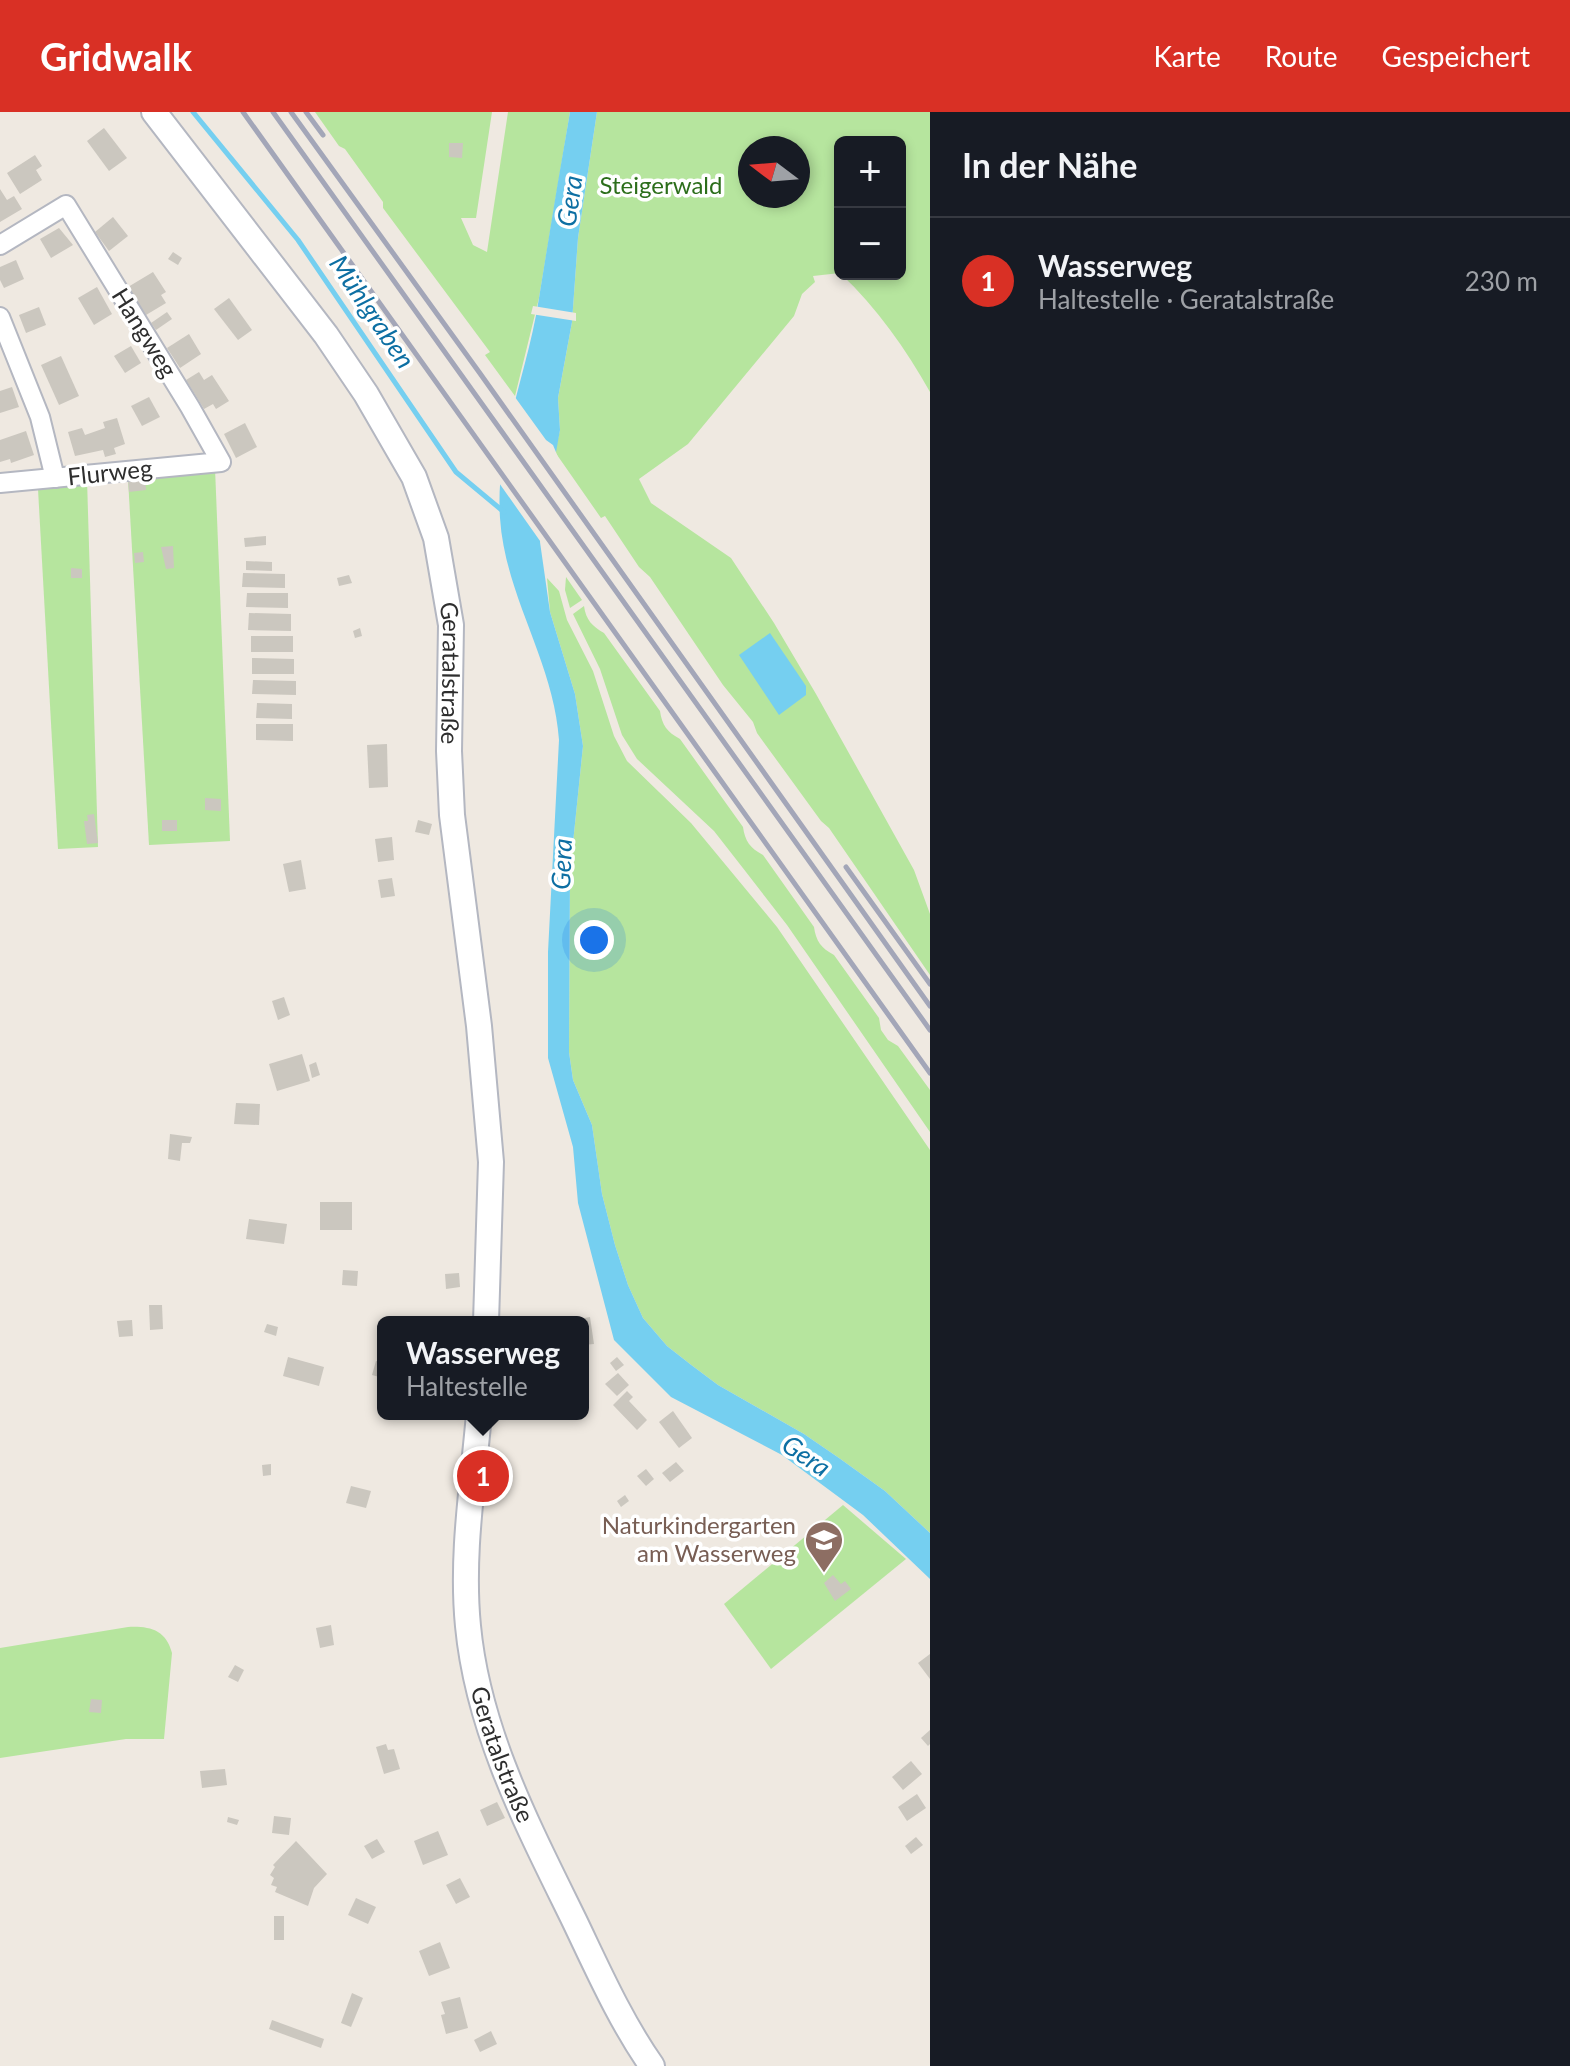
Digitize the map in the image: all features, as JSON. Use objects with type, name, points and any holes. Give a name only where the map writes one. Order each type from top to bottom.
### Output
[{"type":"street","name":"Geratalstraße","points":[[154,112],[326,335],[366,394],[414,477],[436,538],[451,625],[449,751],[452,815],[479,1026],[491,1162],[486,1316]]},
{"type":"street","name":"Hangweg","points":[[0,245],[66,205],[221,462]]},
{"type":"street","points":[[0,317],[40,417],[55,478]]},
{"type":"street","name":"Flurweg","points":[[0,483],[221,462]]},
{"type":"street","name":"Geratalstraße","points":[[478,1420],[467,1540],[466,1592],[473,1661],[490,1731],[514,1795],[609,1993],[652,2066]]},
{"type":"green space","points":[[315,112],[492,112],[476,218],[461,218],[473,245],[487,252],[508,112],[570,112],[539,298],[515,396],[485,355],[490,352],[383,208],[383,202],[345,149],[339,146]]},
{"type":"green space","name":"Steigerwald","points":[[597,112],[930,112],[930,392],[890,330],[847,280],[906,280],[906,136],[834,136],[834,274],[813,276],[815,282],[802,294],[794,316],[688,444],[639,479],[651,503],[731,558],[816,694],[914,870],[930,914],[930,975],[829,828],[723,685],[650,577],[639,567],[605,516],[601,518],[555,452],[560,430],[558,398],[572,322],[578,238]]},
{"type":"green space","points":[[215,468],[230,841],[149,845],[128,479]]},
{"type":"green space","points":[[87,479],[98,847],[58,849],[38,489]]},
{"type":"green space","points":[[566,577],[582,600],[570,608],[565,590]]},
{"type":"green space","points":[[547,578],[559,591],[567,620],[593,671],[614,736],[627,761],[691,823],[777,927],[930,1150],[930,1533],[885,1491],[839,1458],[804,1434],[718,1385],[667,1346],[643,1318],[628,1285],[602,1194],[592,1125],[573,1080],[569,1052],[570,872],[583,746],[575,694],[550,612]]},
{"type":"green space","points":[[584,606],[590,622],[604,633],[660,711],[666,728],[680,739],[743,827],[749,844],[763,855],[814,927],[820,944],[834,955],[879,1018],[881,1030],[888,1040],[898,1046],[930,1090],[930,1132],[787,925],[714,831],[637,759],[622,735],[600,669],[573,614]]},
{"type":"green space","name":"Naturkindergarten am Wasserweg","points":[[843,1505],[906,1559],[771,1669],[724,1604]]},
{"type":"green space","points":[[128,1627],[156,1631],[166,1639],[172,1653],[164,1739],[126,1739],[0,1758],[0,1648]]},
{"type":"water","name":"Gera","points":[[570,112],[597,112],[578,238],[572,322],[558,398],[560,430],[540,542],[550,612],[575,694],[583,746],[570,872],[569,1052],[573,1080],[592,1125],[602,1194],[615,1245],[643,1318],[667,1346],[718,1385],[804,1434],[885,1491],[930,1533],[930,1579],[863,1515],[782,1455],[671,1397],[614,1340],[578,1203],[573,1147],[548,1058],[548,952],[559,740],[548,683],[511,575],[500,518],[502,462],[534,326]]},
{"type":"water","points":[[770,633],[806,686],[806,695],[779,715],[739,655]]},
{"type":"pier","points":[[533,306],[576,313],[576,321],[531,314]]},
{"type":"pier","points":[[512,393],[546,440],[553,445],[558,457],[545,548],[497,480]]},
{"type":"building","points":[[104,128],[127,158],[109,171],[87,141]]},
{"type":"building","points":[[449,143],[463,143],[462,158],[449,157]]},
{"type":"building","points":[[35,155],[42,166],[36,170],[42,180],[20,194],[7,173]]},
{"type":"building","points":[[0,189],[7,200],[14,196],[22,209],[0,222]]},
{"type":"building","points":[[113,217],[128,236],[109,251],[95,232]]},
{"type":"building","points":[[59,228],[73,245],[51,258],[40,239]]},
{"type":"building","points":[[173,252],[182,258],[178,265],[168,259]]},
{"type":"building","points":[[16,260],[24,279],[4,288],[0,280],[0,267]]},
{"type":"building","points":[[153,272],[166,292],[161,295],[166,303],[146,315],[128,287]]},
{"type":"building","points":[[97,287],[112,314],[94,325],[78,298]]},
{"type":"building","points":[[229,298],[252,330],[238,340],[214,309]]},
{"type":"building","points":[[39,307],[46,325],[26,333],[19,315]]},
{"type":"building","points":[[167,312],[172,319],[156,330],[151,323]]},
{"type":"building","points":[[189,334],[201,354],[180,368],[167,348]]},
{"type":"building","points":[[131,346],[141,363],[125,373],[114,356]]},
{"type":"building","points":[[61,356],[79,396],[59,405],[41,365]]},
{"type":"building","points":[[199,372],[204,380],[212,375],[229,401],[216,409],[213,404],[204,409],[186,380]]},
{"type":"building","points":[[12,387],[19,407],[0,413],[0,391]]},
{"type":"building","points":[[149,397],[160,417],[142,426],[131,406]]},
{"type":"building","points":[[117,418],[125,444],[114,448],[116,454],[105,457],[103,450],[75,456],[68,432],[82,428],[85,435],[105,428],[103,422]]},
{"type":"building","points":[[245,423],[257,447],[236,458],[224,434]]},
{"type":"building","points":[[26,431],[34,455],[11,463],[10,459],[0,462],[0,440]]},
{"type":"building","points":[[145,477],[146,490],[129,492],[128,479]]},
{"type":"building","points":[[266,536],[266,545],[245,547],[244,538]]},
{"type":"building","points":[[173,546],[174,568],[166,569],[161,547]]},
{"type":"building","points":[[143,552],[144,562],[135,563],[134,553]]},
{"type":"building","points":[[246,561],[272,562],[272,571],[246,570]]},
{"type":"building","points":[[71,568],[82,569],[82,578],[71,578]]},
{"type":"building","points":[[243,573],[285,574],[285,588],[242,587]]},
{"type":"building","points":[[349,575],[352,583],[339,586],[337,578]]},
{"type":"building","points":[[247,593],[288,593],[288,608],[246,607]]},
{"type":"building","points":[[249,613],[291,614],[291,631],[248,630]]},
{"type":"building","points":[[360,628],[362,636],[355,638],[353,631]]},
{"type":"building","points":[[251,636],[293,636],[293,652],[251,652]]},
{"type":"building","points":[[252,658],[294,659],[294,674],[252,674]]},
{"type":"building","points":[[253,680],[296,681],[296,695],[252,694]]},
{"type":"building","points":[[257,703],[292,704],[292,719],[256,718]]},
{"type":"building","points":[[256,724],[293,724],[293,741],[256,740]]},
{"type":"building","points":[[387,744],[388,787],[369,788],[367,745]]},
{"type":"building","points":[[205,798],[221,799],[221,811],[205,810]]},
{"type":"building","points":[[94,814],[98,843],[87,844],[84,821],[88,821],[87,815]]},
{"type":"building","points":[[162,820],[177,820],[177,831],[162,831]]},
{"type":"building","points":[[418,820],[432,824],[429,835],[415,832]]},
{"type":"building","points":[[392,837],[394,860],[378,862],[375,839]]},
{"type":"building","points":[[301,860],[306,889],[289,892],[283,864]]},
{"type":"building","points":[[392,878],[395,896],[381,898],[378,880]]},
{"type":"building","points":[[284,997],[290,1015],[278,1020],[272,1001]]},
{"type":"building","points":[[302,1054],[310,1081],[277,1091],[269,1064]]},
{"type":"building","points":[[316,1062],[320,1075],[312,1078],[309,1065]]},
{"type":"building","points":[[236,1103],[260,1104],[259,1125],[234,1124]]},
{"type":"building","points":[[170,1134],[192,1137],[190,1143],[182,1143],[180,1161],[168,1159]]},
{"type":"building","points":[[320,1202],[352,1202],[352,1230],[320,1230]]},
{"type":"building","points":[[249,1219],[287,1224],[284,1244],[246,1239]]},
{"type":"building","points":[[343,1270],[358,1271],[357,1286],[342,1285]]},
{"type":"building","points":[[459,1273],[460,1287],[446,1289],[445,1274]]},
{"type":"building","points":[[149,1305],[162,1305],[163,1329],[150,1330]]},
{"type":"building","points":[[590,1317],[594,1344],[589,1344]]},
{"type":"building","points":[[132,1320],[133,1336],[119,1337],[117,1321]]},
{"type":"building","points":[[267,1324],[278,1327],[276,1336],[264,1332]]},
{"type":"building","points":[[288,1357],[324,1367],[319,1386],[283,1376]]},
{"type":"building","points":[[617,1357],[624,1365],[616,1371],[610,1363]]},
{"type":"building","points":[[376,1361],[377,1361],[377,1376],[372,1375]]},
{"type":"building","points":[[618,1373],[629,1385],[617,1396],[605,1384]]},
{"type":"building","points":[[627,1391],[633,1397],[629,1401],[647,1420],[637,1430],[613,1405]]},
{"type":"building","points":[[673,1411],[692,1438],[679,1448],[659,1422]]},
{"type":"building","points":[[676,1462],[684,1471],[670,1482],[662,1473]]},
{"type":"building","points":[[271,1464],[271,1475],[263,1476],[262,1465]]},
{"type":"building","points":[[646,1469],[654,1479],[646,1486],[637,1476]]},
{"type":"building","points":[[351,1486],[371,1491],[366,1508],[346,1503]]},
{"type":"building","points":[[625,1495],[629,1501],[621,1507],[617,1501]]},
{"type":"building","points":[[826,1543],[834,1553],[821,1564],[813,1554]]},
{"type":"building","points":[[833,1575],[841,1584],[845,1581],[851,1589],[835,1601],[824,1583]]},
{"type":"building","points":[[331,1625],[334,1645],[320,1648],[316,1628]]},
{"type":"building","points":[[930,1654],[930,1679],[918,1663]]},
{"type":"building","points":[[235,1665],[244,1670],[238,1682],[228,1677]]},
{"type":"building","points":[[91,1699],[102,1700],[101,1713],[89,1712]]},
{"type":"building","points":[[930,1730],[930,1744],[928,1746],[921,1738]]},
{"type":"building","points":[[386,1744],[388,1750],[394,1749],[400,1769],[384,1774],[376,1747]]},
{"type":"building","points":[[911,1761],[922,1774],[903,1790],[892,1777]]},
{"type":"building","points":[[225,1769],[227,1785],[202,1788],[200,1771]]},
{"type":"building","points":[[917,1794],[926,1808],[907,1821],[898,1807]]},
{"type":"building","points":[[497,1802],[505,1818],[487,1826],[480,1810]]},
{"type":"building","points":[[274,1816],[291,1818],[289,1835],[272,1833]]},
{"type":"building","points":[[228,1817],[239,1820],[237,1825],[227,1822]]},
{"type":"building","points":[[438,1831],[448,1855],[423,1865],[414,1841]]},
{"type":"building","points":[[916,1837],[923,1845],[911,1854],[905,1846]]},
{"type":"building","points":[[377,1839],[385,1852],[372,1859],[364,1846]]},
{"type":"building","points":[[296,1841],[327,1874],[314,1888],[308,1906],[275,1892],[277,1887],[271,1885],[273,1865]]},
{"type":"building","points":[[460,1878],[470,1897],[456,1904],[446,1885]]},
{"type":"building","points":[[356,1898],[376,1907],[368,1924],[348,1915]]},
{"type":"building","points":[[274,1916],[284,1916],[284,1940],[274,1940]]},
{"type":"building","points":[[440,1942],[450,1968],[429,1976],[419,1951]]},
{"type":"building","points":[[352,1993],[363,1998],[351,2027],[341,2023]]},
{"type":"building","points":[[460,1997],[468,2028],[446,2034],[441,2002]]},
{"type":"building","points":[[272,2020],[324,2039],[321,2048],[269,2029]]},
{"type":"building","points":[[491,2031],[497,2044],[480,2052],[474,2040]]},
{"type":"waterway","name":"Mühlgraben","points":[[193,112],[298,240],[456,472],[504,512]]},
{"type":"railway","points":[[243,112],[930,1073]]},
{"type":"railway","points":[[273,112],[930,1030]]},
{"type":"railway","points":[[291,112],[930,1006]]},
{"type":"railway","points":[[306,112],[323,135]]},
{"type":"railway","points":[[846,867],[930,984]]},
{"type":"place","name":"Wasserweg","points":[[483,1476]]},
{"type":"place","name":"Naturkindergarten am Wasserweg","points":[[824,1574]]}]
